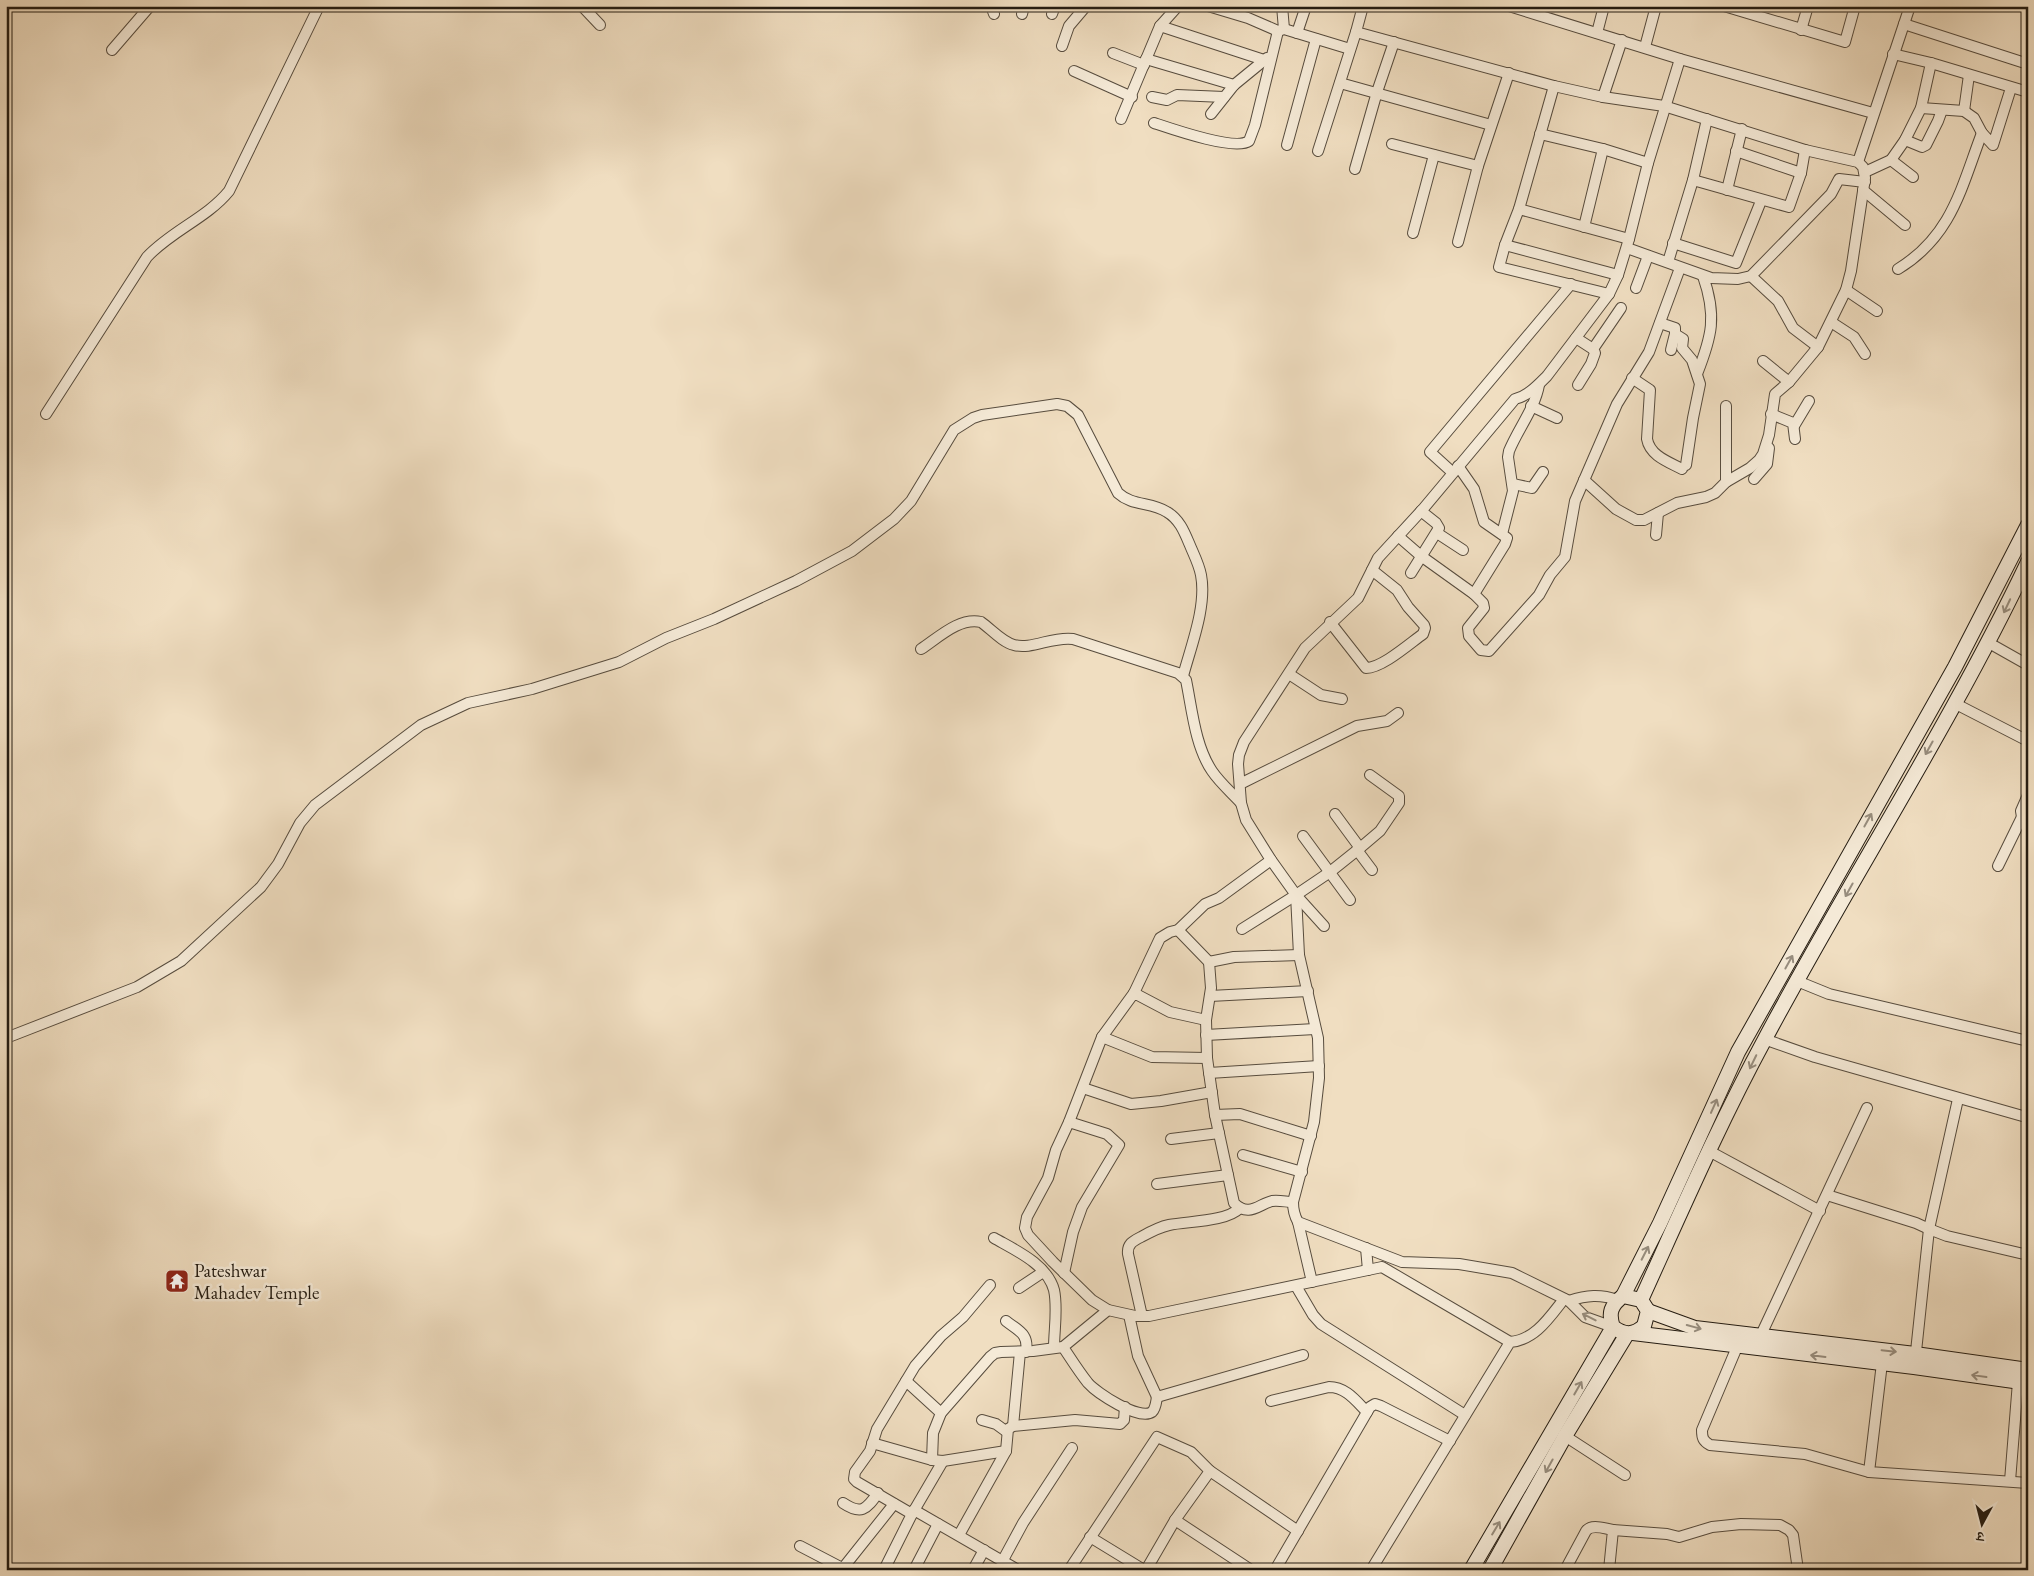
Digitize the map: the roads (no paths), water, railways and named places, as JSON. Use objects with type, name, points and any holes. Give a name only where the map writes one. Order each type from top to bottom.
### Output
[{"type":"main road","points":[[1471,1570],[1613,1327],[1610,1316],[1611,1310],[1620,1298],[1660,1223],[1738,1052],[1954,667],[2028,525]]},
{"type":"main road","points":[[1490,1570],[1565,1436],[1630,1334],[1644,1326],[1644,1305],[1709,1151],[1764,1039],[1989,643],[2024,579],[2028,562]]},
{"type":"main road","points":[[1620,1298],[1644,1305],[1695,1328],[1915,1360],[2023,1382]]},
{"type":"main road","points":[[1613,1327],[1630,1334],[1882,1364],[1915,1360],[2028,1370]]},
{"type":"street","points":[[112,50],[150,6]]},
{"type":"street","points":[[46,414],[147,257],[167,237],[216,204],[229,190],[319,6]]},
{"type":"street","points":[[582,6],[600,25]]},
{"type":"street","points":[[1062,46],[1070,26],[1086,6]]},
{"type":"street","points":[[1121,119],[1132,97],[1160,26],[1178,6]]},
{"type":"street","points":[[1248,6],[1248,18]]},
{"type":"street","points":[[1154,123],[1212,140],[1246,144],[1255,125],[1268,57],[1281,30],[1282,6]]},
{"type":"street","points":[[1297,33],[1306,6]]},
{"type":"street","points":[[1318,151],[1363,6]]},
{"type":"street","points":[[1509,6],[1544,11],[1597,33],[1680,59],[1874,113]]},
{"type":"street","points":[[1597,33],[1604,6]]},
{"type":"street","points":[[1645,47],[1656,6]]},
{"type":"street","points":[[1801,30],[1808,6]]},
{"type":"street","points":[[1731,7],[1844,42],[1855,6]]},
{"type":"street","points":[[1858,162],[1910,6]]},
{"type":"street","points":[[1211,7],[1281,30],[1350,49]]},
{"type":"street","points":[[1904,24],[2028,64]]},
{"type":"street","points":[[1160,26],[1268,57]]},
{"type":"street","points":[[1356,32],[1554,86],[1603,97],[1664,106],[1805,150],[1858,162],[1864,167],[1864,181],[1851,271],[1846,290],[1818,348],[1789,382],[1776,394],[1771,414],[1767,464],[1754,479]]},
{"type":"street","points":[[1287,145],[1316,39]]},
{"type":"street","points":[[1603,97],[1622,40]]},
{"type":"street","points":[[1356,169],[1377,92],[1394,42]]},
{"type":"street","points":[[1113,53],[1234,85]]},
{"type":"street","points":[[1893,54],[1931,63],[2028,92]]},
{"type":"street","points":[[1211,114],[1234,85],[1268,57]]},
{"type":"street","points":[[1324,926],[1296,895],[1246,820],[1241,803],[1238,764],[1244,742],[1305,648],[1330,622],[1358,598],[1378,558],[1421,511],[1515,399],[1522,397],[1539,385],[1609,294],[1618,275],[1628,243],[1648,162],[1680,59]]},
{"type":"street","points":[[1519,209],[1584,227],[1628,243],[1648,256],[1703,276],[1738,279],[1751,276],[1830,194],[1839,179],[1864,181],[1892,160],[1905,140],[1921,108],[1931,63]]},
{"type":"street","points":[[1074,71],[1132,97]]},
{"type":"street","points":[[1458,242],[1478,166],[1509,73]]},
{"type":"street","points":[[1964,111],[1969,75]]},
{"type":"street","points":[[1340,83],[1491,125]]},
{"type":"street","points":[[1554,86],[1519,209],[1499,267],[1609,294]]},
{"type":"street","points":[[1921,108],[1964,111],[1974,118],[1982,133],[1993,145],[2011,88]]},
{"type":"street","points":[[1152,97],[1167,100],[1177,95],[1224,97]]},
{"type":"street","points":[[1905,140],[1922,147],[1926,145],[1942,110]]},
{"type":"street","points":[[1668,262],[1693,180],[1707,119]]},
{"type":"street","points":[[1727,190],[1742,130]]},
{"type":"street","points":[[1898,269],[1916,258],[1935,239],[1950,216],[1982,133]]},
{"type":"street","points":[[1540,134],[1648,162]]},
{"type":"street","points":[[1392,144],[1478,166]]},
{"type":"street","points":[[1584,227],[1603,149]]},
{"type":"street","points":[[1693,180],[1761,201],[1789,207],[1801,173],[1805,150]]},
{"type":"street","points":[[1736,151],[1801,173]]},
{"type":"street","points":[[1413,233],[1434,155]]},
{"type":"street","points":[[1892,160],[1913,177]]},
{"type":"street","points":[[1864,181],[1905,225]]},
{"type":"street","points":[[1673,243],[1736,264],[1761,201]]},
{"type":"street","points":[[1505,245],[1618,275]]},
{"type":"street","points":[[1636,288],[1648,256]]},
{"type":"street","points":[[1398,536],[1421,556],[1483,602],[1484,608],[1470,624],[1468,632],[1469,636],[1481,650],[1489,651],[1539,596],[1550,575],[1565,557],[1573,506],[1617,404],[1649,352],[1680,268]]},
{"type":"street","points":[[1697,374],[1707,348],[1711,330],[1710,296],[1703,276]]},
{"type":"street","points":[[1751,276],[1778,301],[1793,328],[1818,348]]},
{"type":"street","points":[[1474,594],[1507,541],[1506,536],[1484,522],[1474,489],[1455,469],[1430,452],[1571,284]]},
{"type":"street","points":[[1846,290],[1877,311]]},
{"type":"street","points":[[1593,349],[1621,308]]},
{"type":"street","points":[[1831,322],[1854,337],[1865,354]]},
{"type":"street","points":[[1660,323],[1675,328],[1671,350]]},
{"type":"street","points":[[1632,378],[1650,390],[1648,447],[1655,454],[1684,467],[1700,388],[1690,356],[1682,348],[1683,340],[1675,334]]},
{"type":"street","points":[[1576,338],[1593,349],[1595,357],[1578,384]]},
{"type":"street","points":[[1763,361],[1789,382]]},
{"type":"street","points":[[1502,534],[1512,497],[1509,451],[1537,395],[1539,385]]},
{"type":"street","points":[[1794,439],[1794,426],[1809,401]]},
{"type":"street","points":[[6,1038],[137,987],[181,961],[261,886],[278,864],[300,823],[315,805],[421,725],[468,703],[549,684],[619,662],[666,638],[714,619],[796,581],[852,550],[902,512],[911,501],[954,430],[973,418],[982,415],[1057,404],[1067,406],[1078,415],[1118,493],[1128,501],[1155,506],[1168,512],[1177,520],[1199,567],[1202,588],[1202,602],[1183,676]]},
{"type":"street","points":[[1531,406],[1557,418]]},
{"type":"street","points":[[1726,406],[1726,482]]},
{"type":"street","points":[[1771,414],[1791,421],[1794,426]]},
{"type":"street","points":[[1584,480],[1613,507],[1636,520],[1644,520],[1677,503],[1706,497],[1715,493],[1726,482],[1750,468],[1759,460],[1769,435]]},
{"type":"street","points":[[1512,484],[1532,488],[1543,472]]},
{"type":"street","points":[[1410,573],[1437,533],[1438,525],[1421,511]]},
{"type":"street","points":[[1656,534],[1658,514]]},
{"type":"street","points":[[1437,533],[1463,550]]},
{"type":"street","points":[[1330,622],[1362,666],[1366,668],[1373,668],[1422,634],[1425,628],[1424,625],[1408,607],[1400,593],[1372,570]]},
{"type":"street","points":[[921,649],[963,622],[976,620],[1012,645],[1026,645],[1057,638],[1073,639],[1183,676],[1186,680],[1205,757],[1211,770],[1241,803]]},
{"type":"street","points":[[1989,643],[2028,665]]},
{"type":"street","points":[[1289,674],[1321,695],[1342,699]]},
{"type":"street","points":[[1954,703],[2028,741]]},
{"type":"street","points":[[1240,784],[1357,726],[1387,721],[1398,713]]},
{"type":"street","points":[[1242,929],[1330,872],[1380,831],[1399,803],[1398,796],[1370,776]]},
{"type":"street","points":[[1998,866],[2025,818],[2021,811],[2028,795]]},
{"type":"street","points":[[1335,814],[1372,870]]},
{"type":"street","points":[[1303,836],[1350,900]]},
{"type":"street","points":[[1271,860],[1219,898],[1205,904],[1178,930],[1160,938],[1134,993],[1102,1037],[1083,1088],[1056,1150],[1045,1185],[1027,1216],[1025,1228],[1028,1235],[1092,1300],[1108,1310],[1129,1315],[1142,1316],[1261,1294],[1402,1262],[1459,1264],[1512,1273],[1566,1300],[1585,1317],[1613,1327]]},
{"type":"street","points":[[1296,895],[1299,955],[1318,1038],[1319,1066],[1314,1122],[1293,1212],[1298,1222],[1312,1282]]},
{"type":"street","points":[[1178,930],[1209,962],[1210,996],[1206,1020],[1208,1035],[1207,1058],[1211,1073],[1212,1092],[1234,1203],[1246,1209]]},
{"type":"street","points":[[1209,962],[1234,958],[1299,955]]},
{"type":"street","points":[[1797,981],[1829,994],[2028,1041]]},
{"type":"street","points":[[1210,996],[1308,991]]},
{"type":"street","points":[[1134,993],[1170,1012],[1206,1020]]},
{"type":"street","points":[[1208,1035],[1315,1029]]},
{"type":"street","points":[[1102,1037],[1152,1057],[1207,1058]]},
{"type":"street","points":[[1764,1039],[1816,1057],[2026,1117]]},
{"type":"street","points":[[1211,1073],[1319,1066]]},
{"type":"street","points":[[1083,1088],[1131,1104],[1212,1092]]},
{"type":"street","points":[[1915,1360],[1929,1229],[1958,1099]]},
{"type":"street","points":[[1760,1337],[1867,1108]]},
{"type":"street","points":[[1217,1115],[1240,1114],[1310,1136]]},
{"type":"street","points":[[1064,1273],[1073,1232],[1082,1207],[1119,1146],[1107,1134],[1068,1122]]},
{"type":"street","points":[[1171,1139],[1219,1133]]},
{"type":"street","points":[[1709,1151],[1820,1211]]},
{"type":"street","points":[[1243,1155],[1302,1172]]},
{"type":"street","points":[[1157,1184],[1228,1175]]},
{"type":"street","points":[[1827,1195],[1916,1222],[1948,1236],[2028,1255]]},
{"type":"street","points":[[1142,1316],[1128,1254],[1128,1246],[1132,1241],[1160,1227],[1224,1217],[1272,1201],[1294,1202]]},
{"type":"street","points":[[1298,1222],[1402,1262]]},
{"type":"street","points":[[994,1238],[1027,1257],[1043,1272],[1052,1284],[1059,1348],[1087,1382],[1094,1389],[1125,1408],[1134,1412],[1149,1413],[1155,1408],[1157,1398],[1138,1356],[1129,1315]]},
{"type":"street","points":[[1366,1248],[1368,1270]]},
{"type":"street","points":[[1382,1267],[1510,1342],[1525,1339],[1533,1334],[1544,1325],[1566,1300],[1584,1296],[1603,1295],[1620,1298]]},
{"type":"street","points":[[1019,1288],[1043,1272]]},
{"type":"street","points":[[990,1285],[915,1366],[877,1429],[870,1451],[854,1476],[857,1482],[894,1504],[959,1535],[1018,1570]]},
{"type":"street","points":[[1296,1286],[1312,1315],[1321,1324],[1461,1422]]},
{"type":"street","points":[[932,1460],[934,1433],[941,1413],[983,1364],[995,1353],[1059,1348],[1108,1310]]},
{"type":"street","points":[[959,1535],[1006,1451],[1023,1352],[1028,1343],[1025,1337],[1006,1321]]},
{"type":"street","points":[[1371,1570],[1510,1342]]},
{"type":"street","points":[[1737,1347],[1702,1430],[1704,1442],[1805,1454],[1870,1472],[2028,1483]]},
{"type":"street","points":[[1157,1398],[1303,1355]]},
{"type":"street","points":[[1870,1472],[1882,1364]]},
{"type":"street","points":[[906,1381],[941,1413]]},
{"type":"street","points":[[2010,1481],[2023,1382]]},
{"type":"street","points":[[1271,1401],[1329,1387],[1337,1387],[1344,1390],[1367,1412]]},
{"type":"street","points":[[1275,1570],[1370,1407],[1375,1404],[1381,1406],[1450,1441]]},
{"type":"street","points":[[982,1420],[1010,1429],[1075,1420],[1120,1424],[1124,1420],[1125,1408]]},
{"type":"street","points":[[1565,1436],[1626,1475]]},
{"type":"street","points":[[1069,1570],[1157,1437],[1191,1452],[1210,1471],[1298,1531]]},
{"type":"street","points":[[872,1443],[932,1460],[943,1461],[1006,1451]]},
{"type":"street","points":[[1003,1560],[1023,1523],[1072,1448]]},
{"type":"street","points":[[884,1570],[913,1512],[943,1461]]},
{"type":"street","points":[[1090,1537],[1145,1570],[1174,1520],[1210,1471]]},
{"type":"street","points":[[842,1503],[855,1510],[863,1509],[870,1504],[878,1493]]},
{"type":"street","points":[[800,1546],[844,1569],[894,1504]]},
{"type":"street","points":[[1174,1520],[1251,1570]]},
{"type":"street","points":[[914,1570],[938,1524]]},
{"type":"street","points":[[1565,1570],[1588,1528],[1667,1534],[1679,1537],[1712,1528],[1741,1524],[1780,1525],[1789,1530],[1793,1535],[1798,1570]]},
{"type":"street","points":[[1609,1570],[1613,1530]]},
{"type":"street","points":[[972,1570],[984,1550]]},
{"type":"place","name":"Pateshwar Mahadev Temple","points":[[177,1281]]}]
